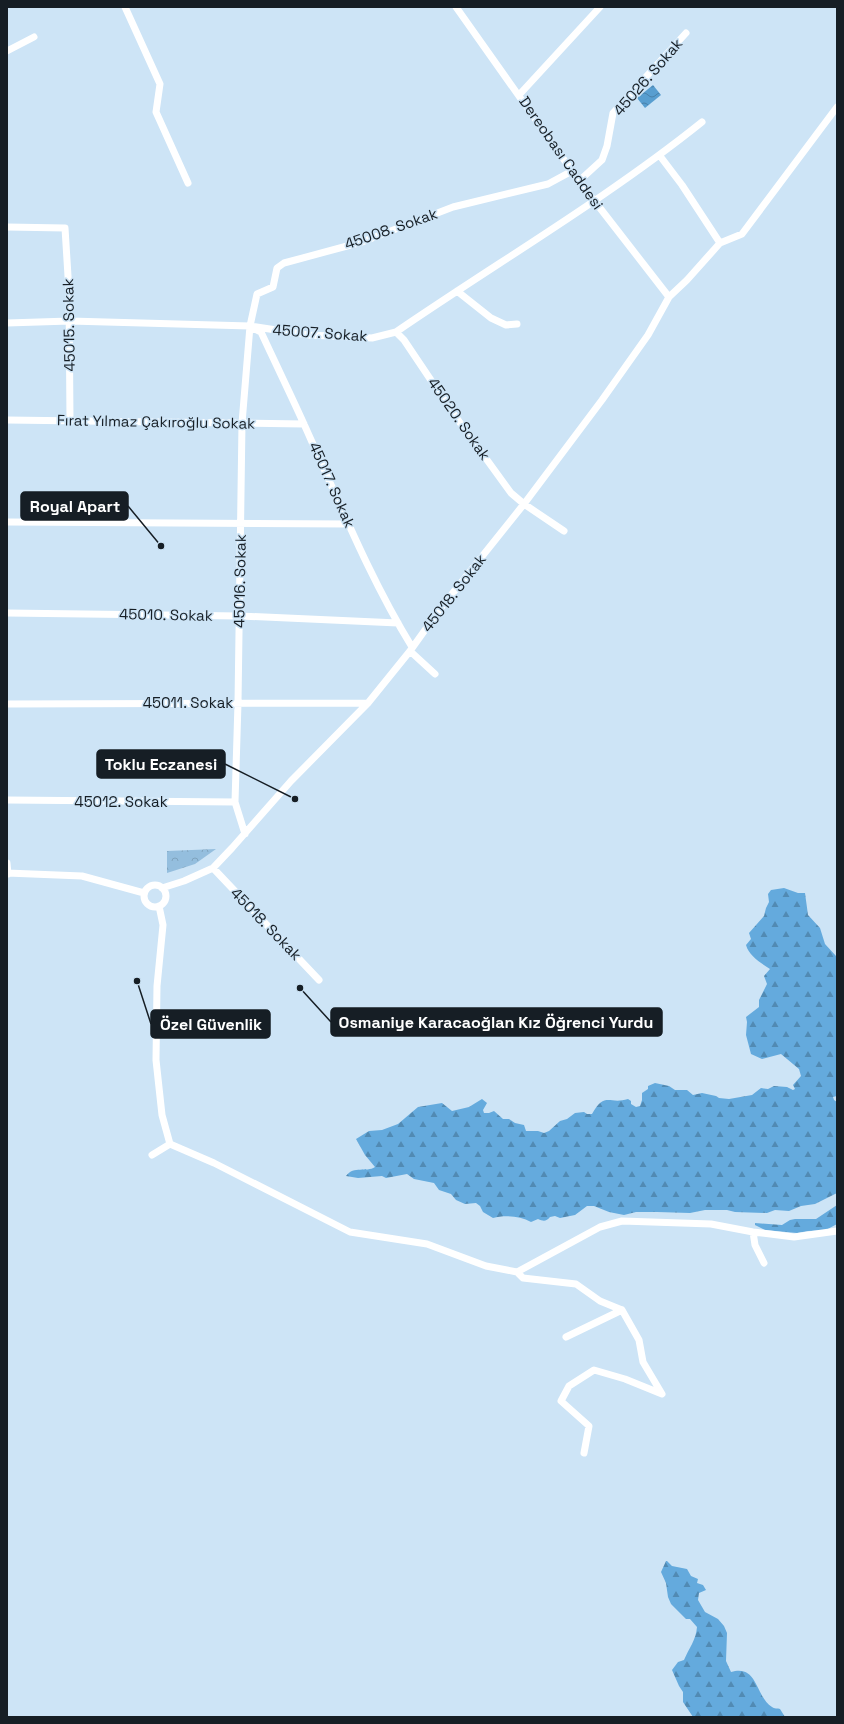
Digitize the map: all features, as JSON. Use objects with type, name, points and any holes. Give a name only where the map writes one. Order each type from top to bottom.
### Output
[{"type":"street","points":[[125,7],[160,84],[156,112],[188,182]]},
{"type":"street","name":"Dereobası Caddesi","points":[[456,7],[579,181],[669,297]]},
{"type":"street","points":[[519,95],[600,7]]},
{"type":"street","name":"45026. Sokak","points":[[579,181],[602,160],[607,146],[613,112],[686,33]]},
{"type":"street","points":[[7,51],[34,37]]},
{"type":"street","points":[[660,156],[682,185],[720,242],[742,234],[837,107]]},
{"type":"street","name":"45007. Sokak","points":[[7,323],[70,320],[250,326],[309,334],[372,338],[396,332],[660,156],[702,122]]},
{"type":"street","name":"45008. Sokak","points":[[250,326],[257,294],[273,287],[277,268],[284,263],[362,242],[453,207],[548,184],[572,171]]},
{"type":"street","name":"45015. Sokak","points":[[7,226],[65,228],[70,320],[70,421]]},
{"type":"street","name":"45018. Sokak","points":[[162,888],[184,881],[213,868],[245,834],[290,781],[368,703],[524,504],[602,400],[648,335],[669,297],[687,280],[720,242]]},
{"type":"street","points":[[457,290],[491,318],[506,325],[517,324]]},
{"type":"street","name":"45016. Sokak","points":[[245,834],[235,802],[240,616],[242,424],[250,326]]},
{"type":"street","name":"45017. Sokak","points":[[250,326],[261,332],[349,524],[411,649],[435,674]]},
{"type":"street","name":"45020. Sokak","points":[[396,332],[404,340],[453,413],[511,493],[524,504],[564,531]]},
{"type":"street","name":"Fırat Yılmaz Çakıroğlu Sokak","points":[[7,420],[304,424]]},
{"type":"street","points":[[7,522],[349,524]]},
{"type":"street","name":"45010. Sokak","points":[[7,613],[240,616],[398,623]]},
{"type":"street","name":"45011. Sokak","points":[[7,704],[368,703]]},
{"type":"street","name":"45012. Sokak","points":[[7,800],[235,802]]},
{"type":"street","points":[[7,863],[8,874],[82,876],[144,893]]},
{"type":"street","name":"45018. Sokak","points":[[213,868],[319,980]]},
{"type":"street","points":[[152,885],[162,888],[166,894],[166,898],[162,904],[152,907],[146,903],[144,893],[148,887],[152,885]]},
{"type":"street","points":[[159,906],[163,925],[157,986],[156,1060],[162,1114],[170,1144]]},
{"type":"street","points":[[152,1155],[170,1144]]},
{"type":"street","points":[[170,1144],[214,1163],[350,1232],[427,1244],[486,1266],[517,1272],[523,1278],[576,1284],[600,1301],[622,1310],[639,1340],[643,1362],[662,1394],[625,1379],[594,1370],[569,1386],[561,1401],[589,1426],[584,1453]]},
{"type":"street","points":[[517,1272],[600,1227],[622,1221],[711,1224],[753,1232],[794,1237],[837,1231]]},
{"type":"street","points":[[753,1232],[755,1245],[764,1263]]},
{"type":"street","points":[[566,1337],[622,1310]]},
{"type":"green space","points":[[216,849],[195,864],[167,873],[167,851]]},
{"type":"green space","points":[[784,888],[798,893],[805,893],[808,915],[820,928],[825,944],[836,956],[837,961],[837,1096],[833,1097],[837,1102],[837,1193],[815,1204],[801,1206],[789,1211],[775,1210],[767,1213],[705,1210],[690,1213],[636,1212],[624,1215],[609,1212],[594,1206],[587,1206],[575,1215],[560,1218],[555,1216],[543,1221],[538,1219],[531,1222],[522,1218],[493,1218],[483,1212],[480,1206],[476,1203],[465,1204],[456,1200],[451,1194],[439,1190],[434,1183],[414,1179],[407,1174],[386,1178],[382,1176],[358,1178],[346,1176],[356,1170],[371,1169],[375,1167],[365,1155],[356,1139],[369,1131],[382,1130],[398,1124],[418,1107],[442,1103],[452,1111],[469,1107],[482,1099],[487,1103],[483,1110],[484,1113],[494,1111],[503,1119],[509,1119],[515,1123],[524,1125],[526,1131],[538,1131],[544,1133],[549,1131],[560,1121],[567,1119],[575,1113],[584,1112],[587,1114],[592,1114],[596,1107],[604,1101],[628,1099],[631,1101],[631,1104],[636,1107],[640,1106],[642,1093],[648,1089],[648,1086],[655,1083],[669,1086],[675,1090],[687,1090],[693,1095],[702,1093],[729,1099],[752,1095],[761,1088],[768,1089],[774,1086],[787,1087],[793,1090],[795,1089],[793,1085],[801,1076],[799,1069],[781,1054],[762,1059],[751,1054],[746,1035],[746,1017],[759,1007],[759,1000],[767,984],[764,976],[770,969],[750,953],[746,945],[751,939],[749,933],[764,916],[769,902],[768,894],[771,890]]},
{"type":"green space","points":[[837,1205],[837,1224],[826,1230],[797,1233],[765,1230],[755,1225],[755,1223],[782,1225],[795,1219],[816,1219]]},
{"type":"green space","points":[[666,1561],[672,1566],[687,1569],[691,1576],[698,1579],[697,1583],[703,1585],[706,1590],[699,1593],[698,1600],[705,1612],[718,1619],[724,1626],[727,1633],[726,1661],[731,1672],[740,1671],[751,1677],[766,1702],[773,1708],[780,1709],[785,1717],[693,1717],[683,1702],[683,1692],[672,1670],[678,1662],[684,1660],[694,1640],[697,1627],[690,1619],[686,1619],[671,1604],[668,1597],[666,1583],[661,1572]]},
{"type":"water","points":[[653,85],[661,95],[645,108],[637,98]]},
{"type":"place","name":"Royal Apart","points":[[161,546]]},
{"type":"place","name":"Toklu Eczanesi","points":[[295,799]]},
{"type":"place","name":"Özel Güvenlik","points":[[137,981]]},
{"type":"place","name":"Osmaniye Karacaoğlan Kız Öğrenci Yurdu","points":[[300,988]]}]
